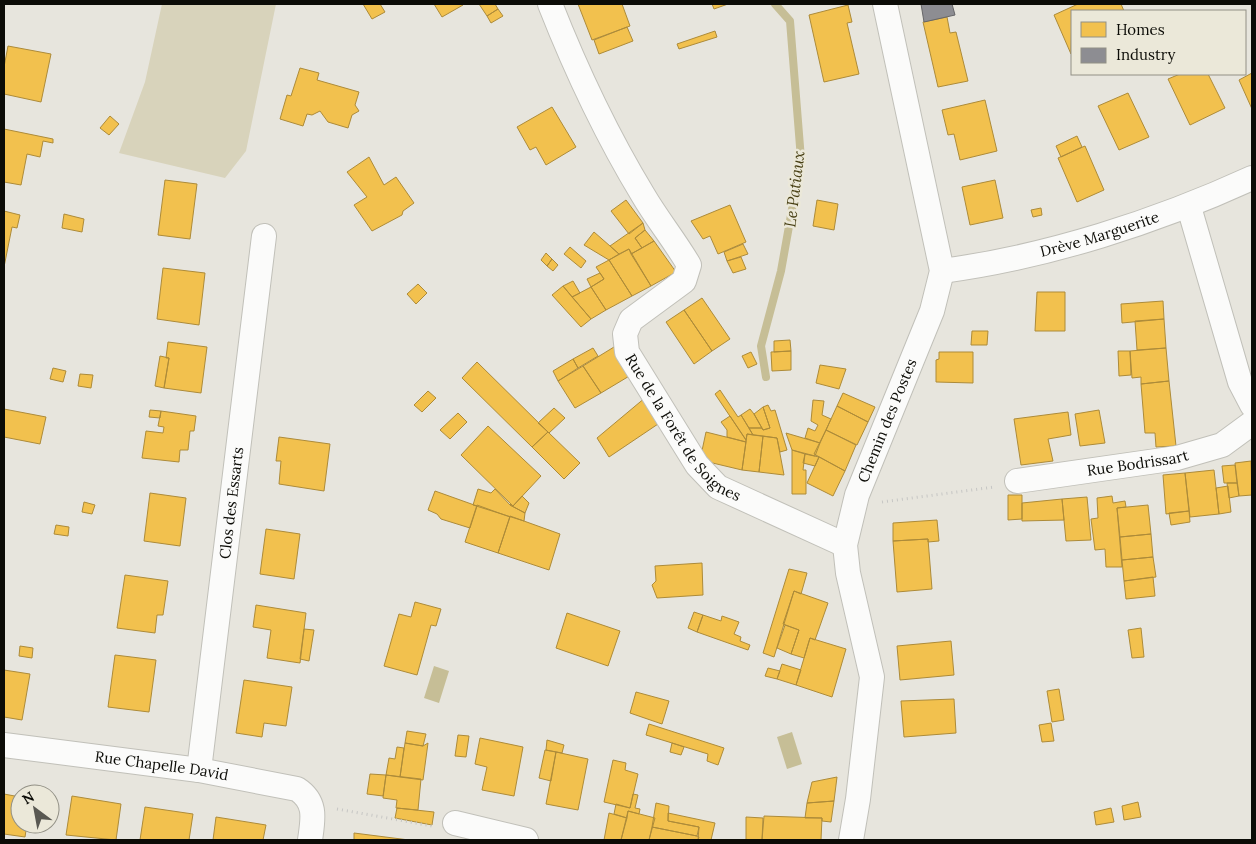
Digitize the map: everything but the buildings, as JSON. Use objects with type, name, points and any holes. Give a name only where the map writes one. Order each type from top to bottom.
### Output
[{"type":"street","name":"Rue de la Forêt de Soignes","points":[[550,4],[573,61],[602,124],[644,197],[689,265],[684,281],[631,320],[625,334],[627,352],[697,465],[718,486],[845,545]]},
{"type":"street","name":"Chemin des Postes","points":[[851,840],[858,799],[872,677],[848,572],[845,545],[857,495],[932,311],[942,271],[885,4]]},
{"type":"street","name":"Drève Marguerite","points":[[942,271],[986,265],[1081,240],[1188,207],[1252,178]]},
{"type":"street","points":[[1188,207],[1240,382],[1252,404]]},
{"type":"street","name":"Clos des Essarts","points":[[199,770],[264,236]]},
{"type":"street","name":"Rue Bodrissart","points":[[1017,481],[1177,458],[1222,445],[1252,423]]},
{"type":"street","name":"Rue Chapelle David","points":[[4,745],[199,770],[297,789],[306,795],[311,805]]},
{"type":"street","points":[[310,840],[314,814],[311,805]]},
{"type":"street","points":[[455,823],[526,840]]},
{"type":"path","points":[[884,503],[995,487],[1017,481]]},
{"type":"path","points":[[311,805],[438,827],[455,823]]},
{"type":"shaded area","points":[[162,4],[276,4],[246,151],[225,178],[119,153],[145,82]]},
{"type":"shaded area","points":[[434,666],[449,671],[439,703],[424,698]]},
{"type":"shaded area","points":[[792,732],[802,764],[787,769],[777,737]]},
{"type":"waterway","name":"Le Patiaux","points":[[766,377],[761,346],[781,271],[801,159],[790,21],[775,4]]}]
